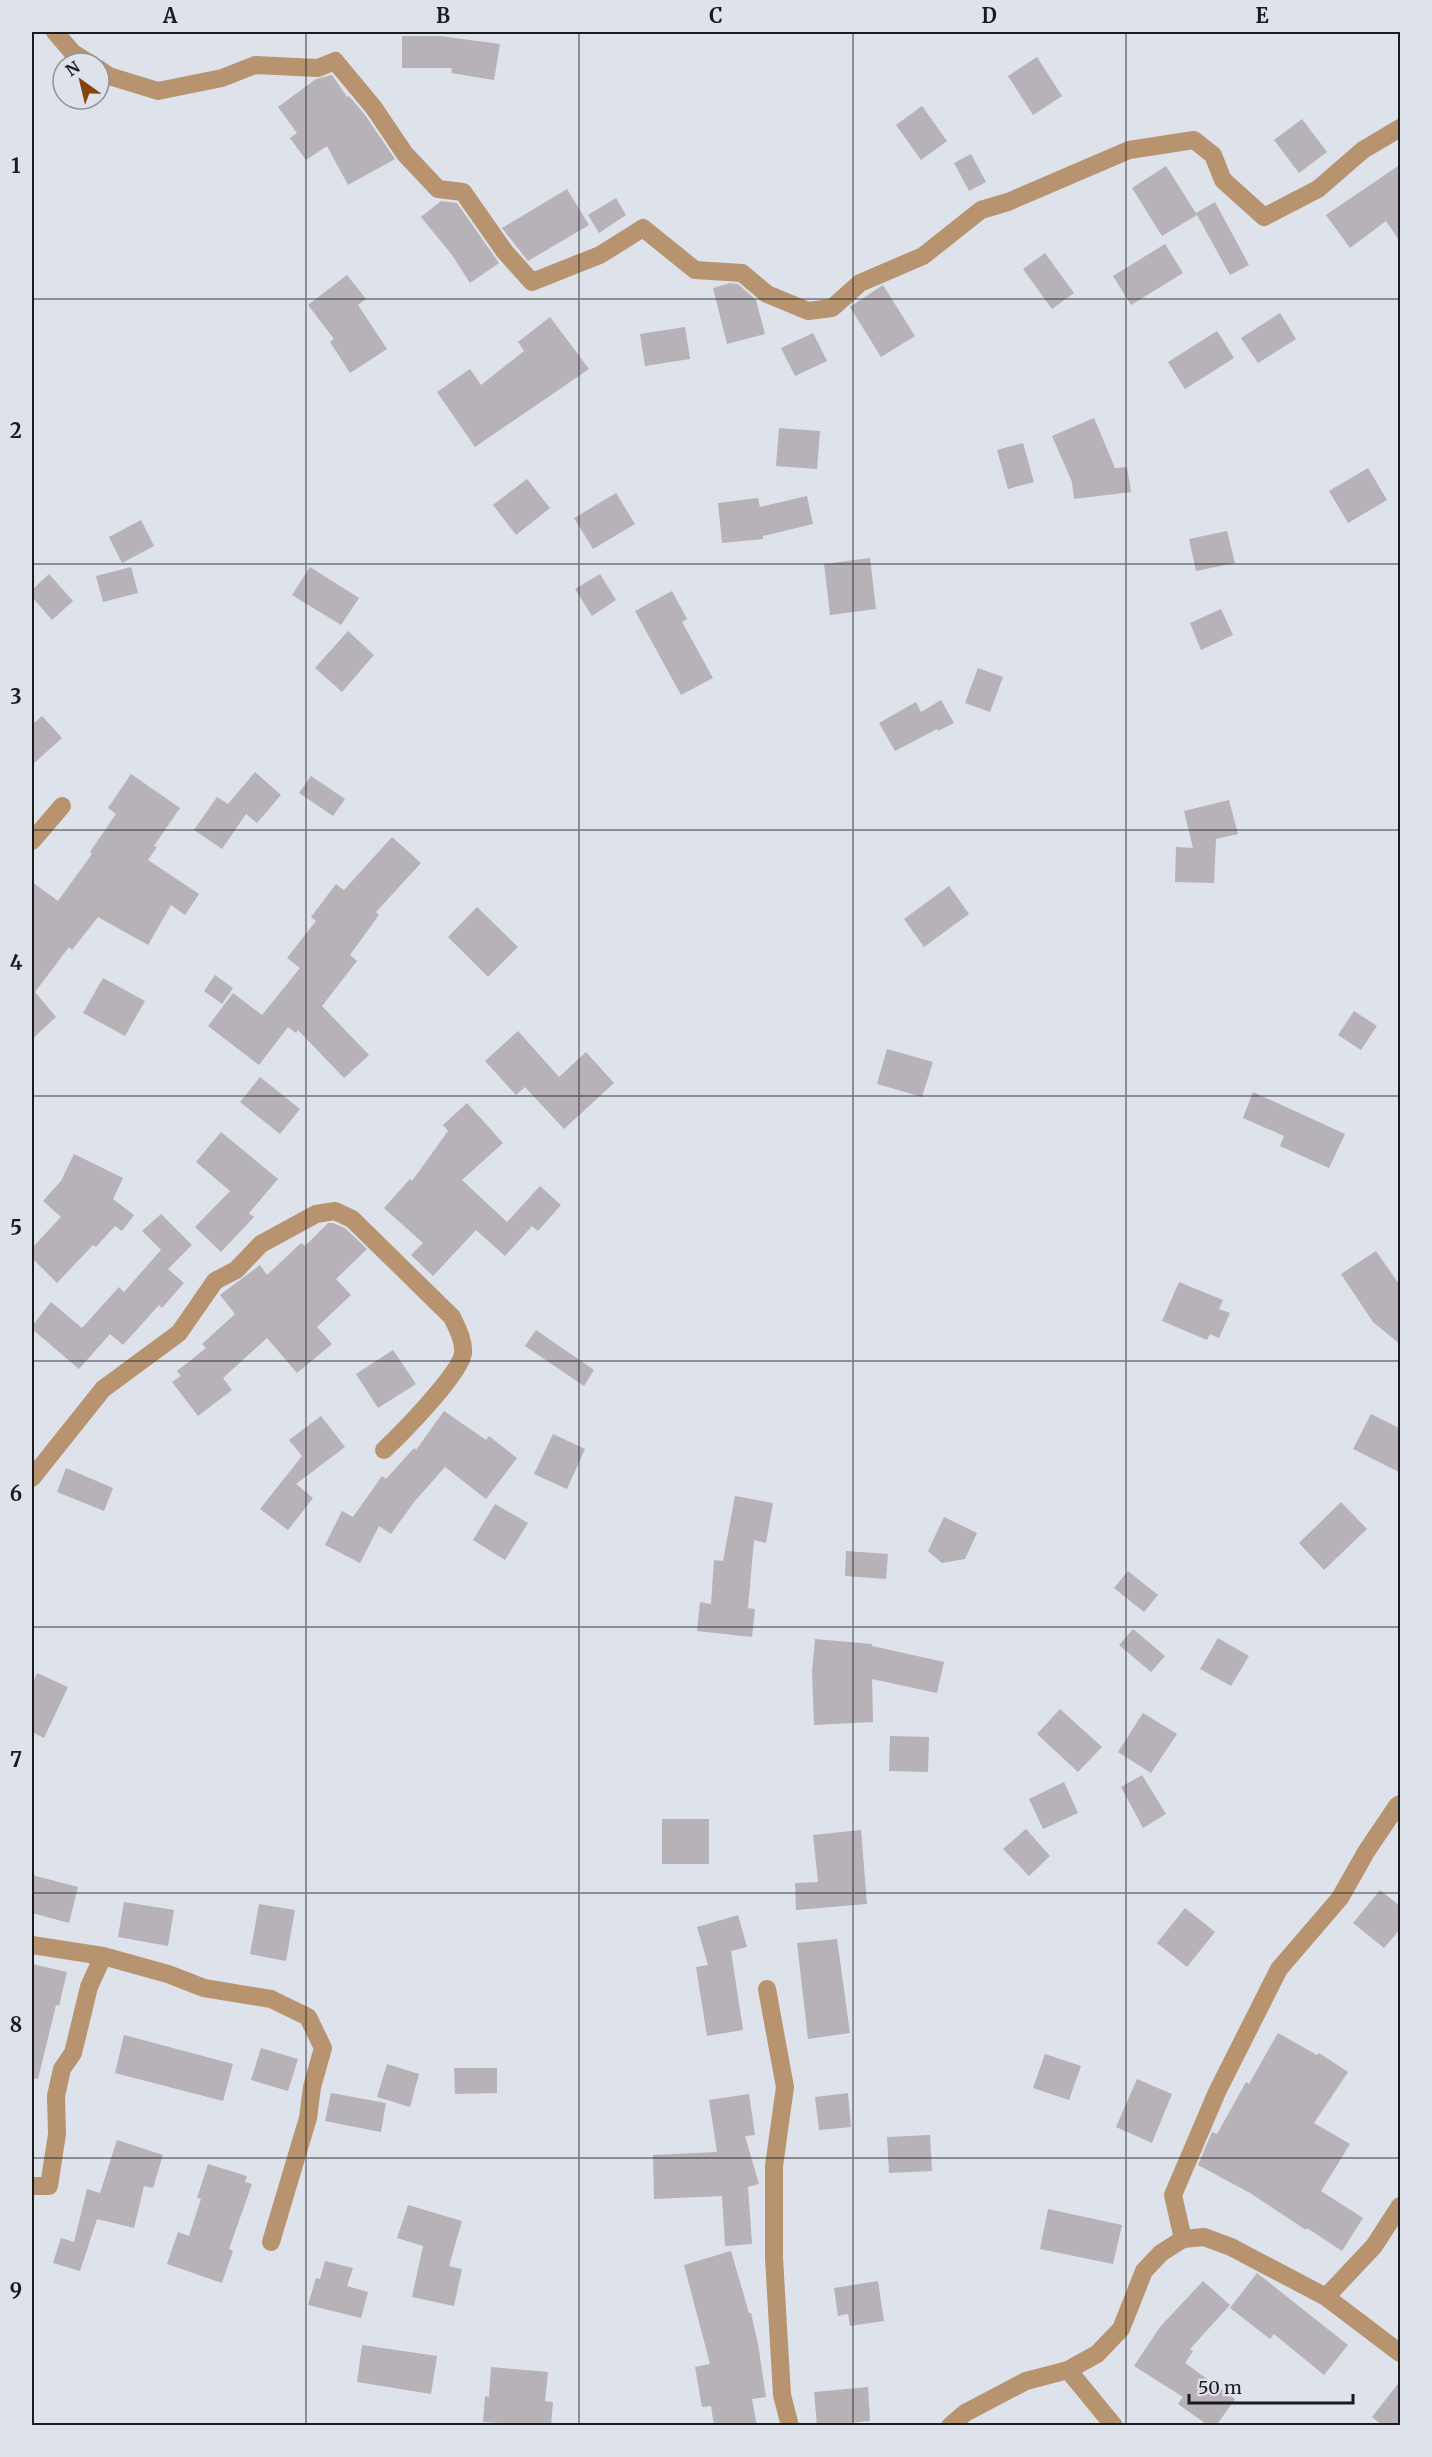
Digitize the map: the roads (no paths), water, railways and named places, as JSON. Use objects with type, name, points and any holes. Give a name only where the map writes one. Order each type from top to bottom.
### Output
[{"type":"street","points":[[55,32],[72,51]]},
{"type":"street","points":[[111,77],[158,91],[222,78],[255,65],[318,68],[335,61],[374,108],[405,154],[438,189],[463,192],[505,252],[532,282],[600,255],[643,228],[695,270],[742,273],[767,294],[808,311],[832,308],[860,283],[923,256],[981,210],[1008,202],[1128,150],[1194,140],[1213,155],[1223,180],[1264,217],[1318,189],[1363,150],[1401,128]]},
{"type":"street","points":[[32,841],[62,806]]},
{"type":"street","points":[[32,1478],[103,1389],[179,1333],[215,1281],[236,1270],[261,1244],[316,1214],[335,1211],[352,1219],[452,1317],[460,1335],[463,1354],[449,1378],[384,1450]]},
{"type":"street","points":[[1183,2239],[1173,2195],[1217,2092],[1280,1969],[1340,1898],[1366,1852],[1397,1806],[1401,1804]]},
{"type":"street","points":[[32,1945],[103,1956],[168,1974],[204,1988],[271,1999],[308,2017],[323,2048],[312,2087],[309,2118],[271,2242]]},
{"type":"street","points":[[32,2186],[49,2186],[57,2134],[56,2096],[62,2069],[73,2053],[89,1987],[103,1956]]},
{"type":"street","points":[[767,1989],[785,2087],[774,2166],[774,2258],[783,2395],[790,2426]]},
{"type":"street","points":[[1326,2296],[1374,2246],[1401,2206]]},
{"type":"street","points":[[950,2426],[965,2413],[1026,2381],[1068,2370],[1097,2354],[1120,2329],[1144,2271],[1161,2253],[1183,2239],[1204,2237],[1232,2247],[1326,2296],[1401,2353]]},
{"type":"street","points":[[1068,2370],[1114,2426]]}]
